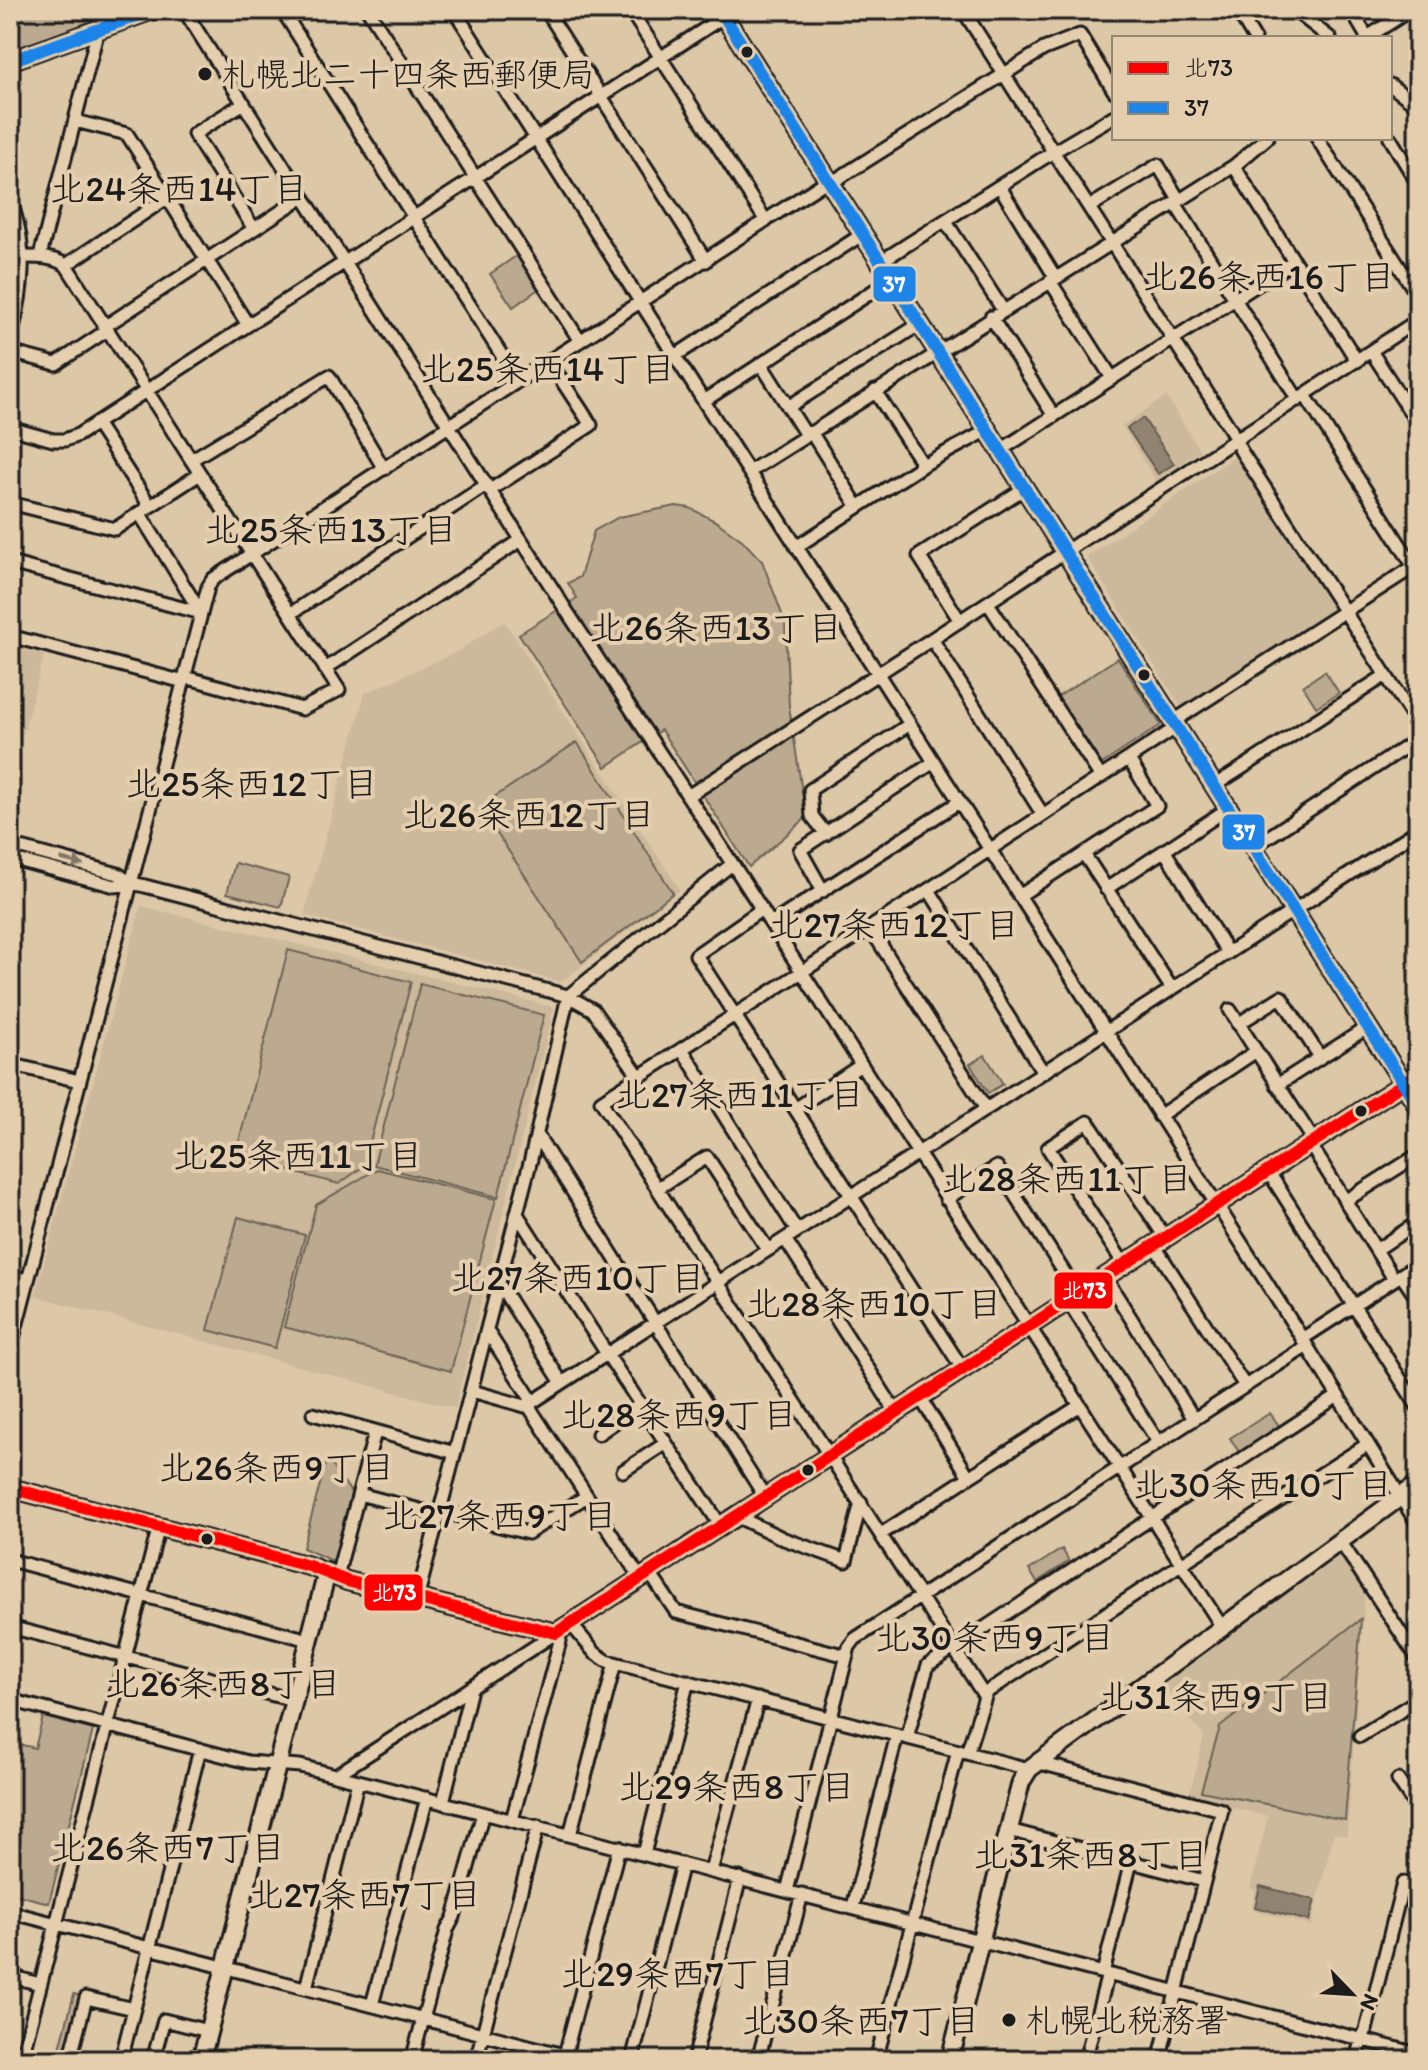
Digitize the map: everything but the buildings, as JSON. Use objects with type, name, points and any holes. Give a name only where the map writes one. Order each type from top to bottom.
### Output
[{"type":"main road","points":[[10,210],[20,257],[18,296],[10,326]]},
{"type":"street","points":[[10,61],[153,10]]},
{"type":"street","points":[[184,10],[521,540],[762,909],[1222,1627]]},
{"type":"street","points":[[282,10],[518,381]]},
{"type":"street","points":[[368,10],[580,341]]},
{"type":"street","points":[[454,10],[1418,1525]]},
{"type":"street","points":[[546,10],[706,261]]},
{"type":"street","points":[[630,10],[766,221]]},
{"type":"street","points":[[963,10],[1418,725]]},
{"type":"street","points":[[1237,10],[1253,36]]},
{"type":"street","points":[[1294,10],[1327,36]]},
{"type":"street","points":[[1351,10],[1365,36]]},
{"type":"street","points":[[1368,36],[1410,10]]},
{"type":"street","points":[[10,428],[53,440],[78,435],[660,58],[726,12],[829,182],[1368,1027],[1411,1078],[1418,1106]]},
{"type":"street","points":[[40,256],[98,30]]},
{"type":"street","points":[[10,1350],[201,613],[213,579],[766,221],[1044,49],[1080,35],[1112,88]]},
{"type":"street","points":[[1392,86],[1418,106]]},
{"type":"street","points":[[244,103],[194,134],[254,229]]},
{"type":"street","points":[[880,262],[1112,117]]},
{"type":"street","points":[[75,121],[127,134],[248,325]]},
{"type":"street","points":[[749,472],[1234,166],[1265,140]]},
{"type":"street","points":[[1318,140],[1418,296]]},
{"type":"street","points":[[1391,140],[1418,184]]},
{"type":"street","points":[[876,2060],[963,1752],[985,1697],[601,1101],[929,890],[1129,759],[1175,724],[1345,611],[1417,567],[1234,300],[1158,165],[1089,207]]},
{"type":"street","points":[[1234,166],[1357,361]]},
{"type":"street","points":[[1000,187],[1112,378]]},
{"type":"street","points":[[10,352],[56,364],[303,197]]},
{"type":"street","points":[[66,265],[167,198]]},
{"type":"street","points":[[946,222],[1003,310]]},
{"type":"street","points":[[675,356],[863,234]]},
{"type":"street","points":[[10,636],[302,709],[339,690],[66,265],[40,256],[20,257]]},
{"type":"street","points":[[1001,450],[1294,261]]},
{"type":"street","points":[[704,401],[892,279]]},
{"type":"street","points":[[991,317],[1054,416]]},
{"type":"street","points":[[688,796],[1418,320]]},
{"type":"street","points":[[788,407],[920,324]]},
{"type":"street","points":[[1371,351],[1418,424]]},
{"type":"street","points":[[290,614],[591,425],[549,361]]},
{"type":"street","points":[[761,364],[858,507]]},
{"type":"street","points":[[191,460],[329,376],[384,469]]},
{"type":"street","points":[[875,391],[923,465]]},
{"type":"street","points":[[96,423],[150,506]]},
{"type":"street","points":[[796,547],[923,465],[988,430]]},
{"type":"street","points":[[10,503],[115,529],[200,474]]},
{"type":"street","points":[[960,621],[919,556],[1025,488]]},
{"type":"street","points":[[140,514],[201,613]]},
{"type":"street","points":[[325,669],[521,540]]},
{"type":"street","points":[[10,563],[201,613]]},
{"type":"street","points":[[988,603],[1101,777]]},
{"type":"street","points":[[932,639],[1043,815]]},
{"type":"street","points":[[1214,786],[1386,675]]},
{"type":"street","points":[[826,834],[812,816],[810,790],[910,724]]},
{"type":"street","points":[[1253,847],[1418,739]]},
{"type":"street","points":[[1019,896],[1157,806],[1129,759]]},
{"type":"street","points":[[823,891],[800,850],[934,762]]},
{"type":"street","points":[[771,924],[959,802]]},
{"type":"street","points":[[1106,889],[1229,808]]},
{"type":"street","points":[[472,1391],[525,1406],[530,1404],[1418,830]]},
{"type":"street","points":[[10,845],[118,874],[131,883],[568,996],[593,1010],[639,1076]]},
{"type":"street","points":[[1164,850],[1228,953]]},
{"type":"street","points":[[1084,854],[1172,989]]},
{"type":"street","points":[[10,858],[115,886],[131,883]]},
{"type":"street","points":[[417,1599],[537,1135],[568,996],[732,864]]},
{"type":"street","points":[[929,890],[1043,1072]]},
{"type":"street","points":[[762,909],[696,955],[962,1368]]},
{"type":"street","points":[[870,928],[986,1109]]},
{"type":"street","points":[[1238,1024],[1281,997],[1320,1057]]},
{"type":"street","points":[[1230,1010],[1376,1250],[1418,1300]]},
{"type":"street","points":[[1277,1085],[1368,1027]]},
{"type":"street","points":[[682,1049],[797,1231]]},
{"type":"street","points":[[1159,1116],[1255,1052]]},
{"type":"street","points":[[10,1064],[79,1081]]},
{"type":"street","points":[[795,1109],[861,1065]]},
{"type":"street","points":[[336,1775],[1411,1078]]},
{"type":"street","points":[[1124,1264],[1048,1148],[1088,1122],[1245,1386]]},
{"type":"street","points":[[537,1135],[765,1497]]},
{"type":"street","points":[[1345,1201],[1418,1155]]},
{"type":"street","points":[[658,1188],[707,1157],[768,1250]]},
{"type":"street","points":[[946,1199],[997,1167],[1158,1442]]},
{"type":"street","points":[[1268,1171],[1418,1407]]},
{"type":"street","points":[[517,1214],[721,1526]]},
{"type":"street","points":[[1376,1250],[1418,1222]]},
{"type":"street","points":[[785,1239],[896,1412]]},
{"type":"street","points":[[787,1891],[849,1647],[855,1639],[1245,1386],[1354,1306],[1418,1264]]},
{"type":"street","points":[[10,1276],[28,1280]]},
{"type":"street","points":[[1105,1277],[1194,1419]]},
{"type":"street","points":[[499,1284],[562,1383]]},
{"type":"street","points":[[487,1331],[587,1496],[644,1575],[676,1612],[847,1656]]},
{"type":"street","points":[[853,1907],[902,1736],[928,1665],[1338,1396]]},
{"type":"street","points":[[920,1397],[969,1477]]},
{"type":"street","points":[[598,1434],[641,1404]]},
{"type":"street","points":[[881,1534],[1079,1406]]},
{"type":"street","points":[[313,1414],[455,1453]]},
{"type":"street","points":[[201,2060],[309,1640],[359,1494],[375,1432]]},
{"type":"street","points":[[623,1471],[666,1443]]},
{"type":"street","points":[[984,1694],[1368,1444]]},
{"type":"street","points":[[950,2060],[1021,1782],[1032,1765],[1418,1484]]},
{"type":"street","points":[[10,1488],[309,1566],[417,1599],[563,1628],[607,1661],[963,1752],[1222,1810],[1159,2060]]},
{"type":"street","points":[[359,1494],[528,1533],[587,1496]]},
{"type":"street","points":[[736,1516],[784,1539],[846,1561],[861,1502]]},
{"type":"street","points":[[23,2059],[159,1526]]},
{"type":"street","points":[[1340,1541],[1418,1659]]},
{"type":"street","points":[[10,1560],[309,1640]]},
{"type":"street","points":[[10,1627],[293,1700]]},
{"type":"street","points":[[512,1820],[563,1628]]},
{"type":"street","points":[[570,1835],[615,1663]]},
{"type":"street","points":[[644,1854],[688,1681]]},
{"type":"street","points":[[443,1802],[471,1689]]},
{"type":"street","points":[[711,1871],[758,1699]]},
{"type":"street","points":[[10,1719],[12,1700],[248,1762],[300,1766],[1418,2054]]},
{"type":"street","points":[[1360,1736],[1418,1700]]},
{"type":"street","points":[[121,2060],[200,1749]]},
{"type":"street","points":[[1398,1780],[1418,1810]]},
{"type":"street","points":[[306,1988],[358,1781]]},
{"type":"street","points":[[372,2005],[427,1798]]},
{"type":"street","points":[[412,2060],[483,1813]]},
{"type":"street","points":[[476,2060],[538,1826]]},
{"type":"street","points":[[1009,1830],[1204,1881]]},
{"type":"street","points":[[564,2058],[619,1847]]},
{"type":"street","points":[[1085,2060],[1131,1862]]},
{"type":"street","points":[[632,2060],[682,1864]]},
{"type":"street","points":[[694,2060],[740,1878]]},
{"type":"street","points":[[1356,2060],[1403,1883],[1418,1886]]},
{"type":"street","points":[[758,2060],[802,1894]]},
{"type":"street","points":[[10,1912],[483,2034],[564,2058],[583,2060]]},
{"type":"street","points":[[10,1976],[40,1984]]},
{"type":"street","points":[[70,2060],[86,1998],[134,2009]]},
{"type":"street","points":[[153,2060],[164,2020],[208,2031]]},
{"type":"shaded area","points":[[22,10],[121,10],[10,53],[10,15]]},
{"type":"shaded area","points":[[519,254],[540,288],[513,307],[490,274]]},
{"type":"shaded area","points":[[1166,396],[1200,451],[1156,481],[1122,426]]},
{"type":"shaded area","points":[[1143,418],[1174,464],[1158,474],[1127,428]]},
{"type":"shaded area","points":[[1237,455],[1334,608],[1181,707],[1087,557]]},
{"type":"shaded area","points":[[676,506],[690,508],[717,522],[742,540],[762,561],[785,622],[789,706],[806,818],[749,867],[661,730],[606,767],[519,634],[577,598],[568,583],[580,577],[594,531],[619,517]]},
{"type":"shaded area","points":[[504,621],[680,890],[561,982],[304,915],[365,693],[455,653]]},
{"type":"shaded area","points":[[10,646],[44,655],[10,784]]},
{"type":"shaded area","points":[[1118,658],[1161,725],[1102,764],[1056,698]]},
{"type":"shaded area","points":[[1325,671],[1339,693],[1316,707],[1303,686]]},
{"type":"shaded area","points":[[577,742],[673,893],[582,962],[496,832],[493,798]]},
{"type":"shaded area","points":[[235,863],[289,877],[281,907],[227,893]]},
{"type":"shaded area","points":[[141,906],[554,1007],[455,1408],[35,1296]]},
{"type":"shaded area","points":[[288,950],[411,982],[364,1166],[339,1184],[235,1157]]},
{"type":"shaded area","points":[[420,984],[544,1015],[498,1197],[374,1165]]},
{"type":"shaded area","points":[[985,1055],[1003,1084],[988,1093],[970,1064]]},
{"type":"shaded area","points":[[377,1169],[496,1199],[451,1371],[284,1327],[316,1205]]},
{"type":"shaded area","points":[[238,1217],[305,1235],[275,1348],[208,1330]]},
{"type":"shaded area","points":[[1270,1413],[1280,1427],[1239,1452],[1230,1438]]},
{"type":"shaded area","points":[[327,1458],[355,1498],[337,1563],[303,1548]]},
{"type":"shaded area","points":[[1062,1549],[1069,1561],[1037,1582],[1029,1570]]},
{"type":"shaded area","points":[[1341,1555],[1365,1587],[1347,1836],[1334,1833],[1311,1926],[1251,1909],[1256,1890],[1250,1888],[1268,1816],[1189,1797],[1204,1737],[1163,1685]]},
{"type":"shaded area","points":[[1361,1619],[1345,1820],[1201,1791],[1220,1727]]},
{"type":"shaded area","points":[[43,1717],[93,1730],[49,1903],[10,1893],[10,1742],[35,1748]]},
{"type":"shaded area","points":[[1260,1886],[1315,1900],[1309,1921],[1255,1907]]},
{"type":"shaded area","points":[[74,1994],[84,1997],[68,2060],[57,2060]]},
{"type":"transit line","name":"37","points":[[10,61],[153,10]]},
{"type":"transit line","name":"37","points":[[720,10],[1418,1106]]},
{"type":"transit line","name":"北73","points":[[10,1488],[309,1566],[347,1581],[556,1633],[1418,1074]]},
{"type":"place","name":"札幌北二十四条西郵便局","points":[[205,74]]},
{"type":"place","name":"札幌北税務署","points":[[1009,2020]]},
{"type":"district","name":"北24条西14丁目","points":[[179,188]]},
{"type":"district","name":"北26条西16丁目","points":[[1269,276]]},
{"type":"district","name":"北25条西14丁目","points":[[548,368]]},
{"type":"district","name":"北25条西13丁目","points":[[331,529]]},
{"type":"district","name":"北26条西13丁目","points":[[716,627]]},
{"type":"district","name":"北25条西12丁目","points":[[252,783]]},
{"type":"district","name":"北26条西12丁目","points":[[529,814]]},
{"type":"district","name":"北27条西12丁目","points":[[894,924]]},
{"type":"district","name":"北27条西11丁目","points":[[740,1094]]},
{"type":"district","name":"北25条西11丁目","points":[[298,1155]]},
{"type":"district","name":"北28条西11丁目","points":[[1067,1178]]},
{"type":"district","name":"北27条西10丁目","points":[[578,1277]]},
{"type":"district","name":"北28条西10丁目","points":[[874,1303]]},
{"type":"district","name":"北28条西9丁目","points":[[679,1414]]},
{"type":"district","name":"北26条西9丁目","points":[[277,1467]]},
{"type":"district","name":"北30条西10丁目","points":[[1263,1484]]},
{"type":"district","name":"北27条西9丁目","points":[[500,1515]]},
{"type":"district","name":"北30条西9丁目","points":[[995,1637]]},
{"type":"district","name":"北26条西8丁目","points":[[223,1683]]},
{"type":"district","name":"北31条西9丁目","points":[[1216,1696]]},
{"type":"district","name":"北29条西8丁目","points":[[737,1786]]},
{"type":"district","name":"北26条西7丁目","points":[[168,1847]]},
{"type":"district","name":"北31条西8丁目","points":[[1091,1854]]},
{"type":"district","name":"北27条西7丁目","points":[[365,1894]]},
{"type":"district","name":"北29条西7丁目","points":[[678,1973]]},
{"type":"district","name":"北30条西7丁目","points":[[861,2020]]}]
